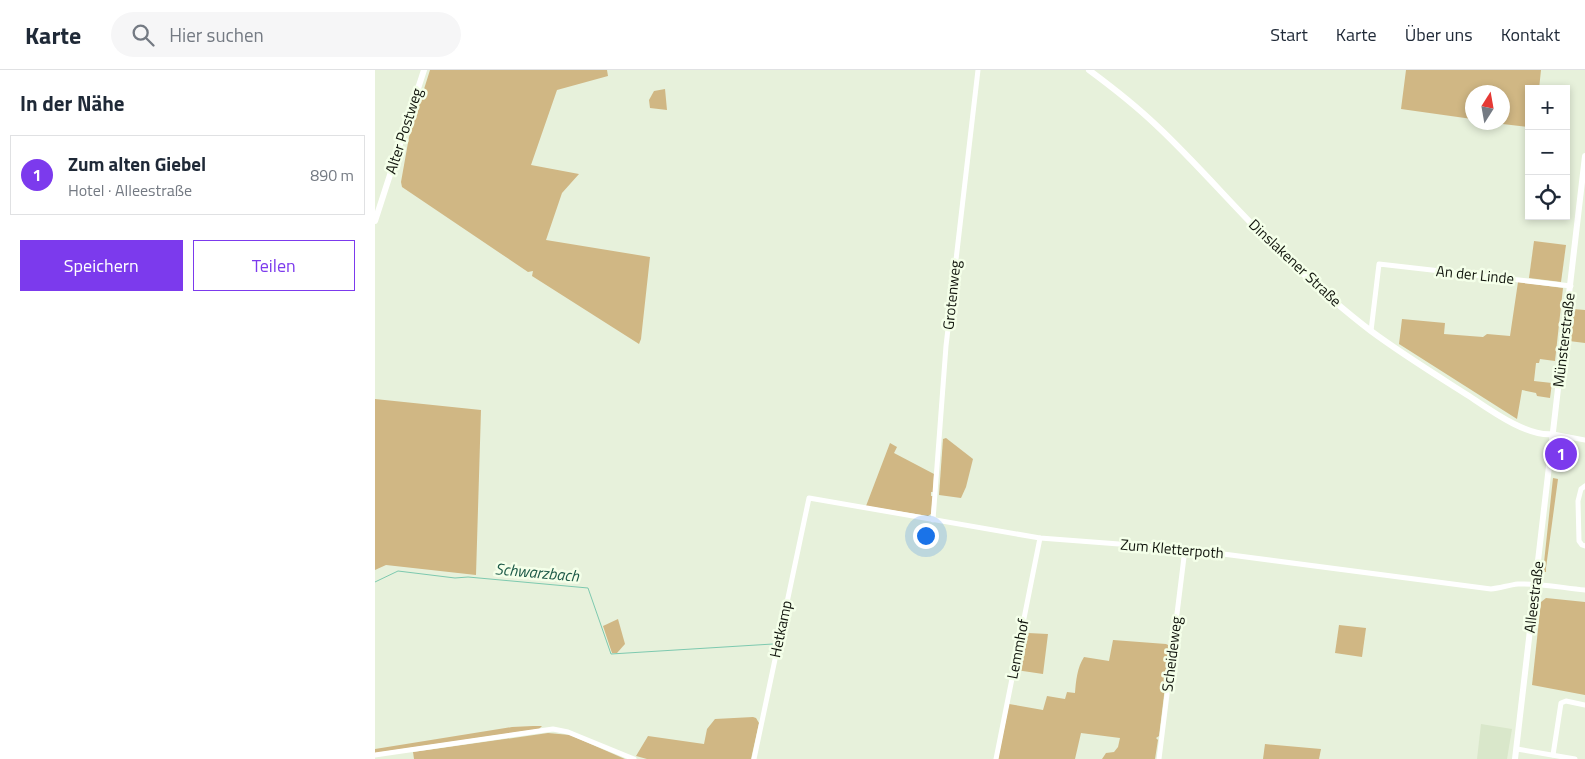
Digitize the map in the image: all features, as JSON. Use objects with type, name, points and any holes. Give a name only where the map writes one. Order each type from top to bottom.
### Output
[{"type":"main road","name":"Alter Postweg","points":[[375,221],[424,70]]},
{"type":"main road","name":"Dinslakener Straße","points":[[1089,70],[1157,125],[1287,259],[1371,331],[1494,413],[1524,428],[1543,429],[1553,434]]},
{"type":"main road","name":"Münsterstraße","points":[[1553,434],[1585,156]]},
{"type":"main road","name":"Alleestraße","points":[[1515,759],[1553,434]]},
{"type":"street","name":"Grotenweg","points":[[933,520],[946,346],[978,70]]},
{"type":"street","name":"An der Linde","points":[[1371,331],[1379,264],[1571,286]]},
{"type":"street","points":[[1553,434],[1585,440]]},
{"type":"street","points":[[1585,486],[1581,489],[1578,501],[1579,539],[1580,543],[1585,546]]},
{"type":"street","name":"Zum Kletterpoth","points":[[809,498],[1040,538],[1185,549],[1491,589],[1516,584],[1536,584],[1585,590]]},
{"type":"street","name":"Hetkamp","points":[[754,759],[809,498]]},
{"type":"street","name":"Lemmhof","points":[[995,759],[1040,538]]},
{"type":"street","name":"Scheideweg","points":[[1159,759],[1185,549]]},
{"type":"street","points":[[1553,755],[1561,703],[1566,701],[1585,705]]},
{"type":"street","points":[[375,755],[553,729],[569,732],[635,759]]},
{"type":"street","points":[[1517,750],[1539,756],[1553,755],[1575,759]]},
{"type":"shaded area","points":[[430,70],[607,70],[608,76],[557,90],[531,165],[579,174],[562,193],[546,240],[650,257],[639,344],[532,276],[533,271],[528,272],[402,187],[401,182],[409,137]]},
{"type":"shaded area","points":[[1406,70],[1541,70],[1539,85],[1525,85],[1525,127],[1510,125],[1510,85],[1465,85],[1465,118],[1401,109]]},
{"type":"shaded area","points":[[665,89],[667,110],[650,108],[649,100],[654,91]]},
{"type":"shaded area","points":[[1534,241],[1566,245],[1561,282],[1529,278]]},
{"type":"shaded area","points":[[1518,282],[1563,288],[1555,361],[1540,359],[1539,363],[1536,363],[1534,381],[1552,383],[1550,398],[1537,396],[1536,393],[1522,390],[1517,419],[1399,344],[1402,319],[1445,323],[1444,334],[1483,337],[1487,334],[1510,336]]},
{"type":"shaded area","points":[[1573,309],[1585,310],[1585,343],[1569,341]]},
{"type":"shaded area","points":[[375,399],[481,410],[476,575],[386,565],[375,570]]},
{"type":"shaded area","points":[[946,438],[973,459],[966,487],[961,498],[939,495],[943,439]]},
{"type":"shaded area","points":[[890,443],[897,447],[894,453],[934,474],[933,492],[931,492],[931,496],[933,496],[931,514],[928,516],[866,506]]},
{"type":"shaded area","points":[[1553,478],[1558,479],[1546,572],[1543,572]]},
{"type":"shaded area","points":[[1546,598],[1585,602],[1585,695],[1532,685],[1541,602]]},
{"type":"shaded area","points":[[618,619],[625,644],[617,653],[612,653],[603,626]]},
{"type":"shaded area","points":[[1339,625],[1366,628],[1362,657],[1335,653]]},
{"type":"shaded area","points":[[1028,633],[1048,634],[1043,674],[1016,670],[1023,636]]},
{"type":"shaded area","points":[[1113,640],[1166,644],[1170,646],[1159,736],[1156,738],[1158,740],[1155,759],[1102,759],[1106,753],[1114,752],[1118,747],[1120,738],[1081,733],[1075,759],[998,759],[1009,704],[1043,710],[1047,696],[1065,699],[1067,692],[1075,693],[1078,670],[1084,657],[1109,661]]},
{"type":"shaded area","points":[[753,717],[759,723],[751,759],[647,759],[636,756],[648,736],[704,744],[707,729],[715,719]]},
{"type":"shaded area","points":[[1481,724],[1512,729],[1507,759],[1477,759]]},
{"type":"shaded area","points":[[542,726],[539,729],[375,753],[375,749],[512,727]]},
{"type":"shaded area","points":[[548,733],[570,735],[625,759],[414,759],[413,752]]},
{"type":"shaded area","points":[[1265,744],[1321,749],[1319,759],[1263,759]]},
{"type":"waterway","name":"Schwarzbach","points":[[375,582],[398,571],[455,578],[468,577],[588,588],[611,654],[773,644]]},
{"type":"place","name":"Zum alten Giebel","points":[[1561,454]]}]
